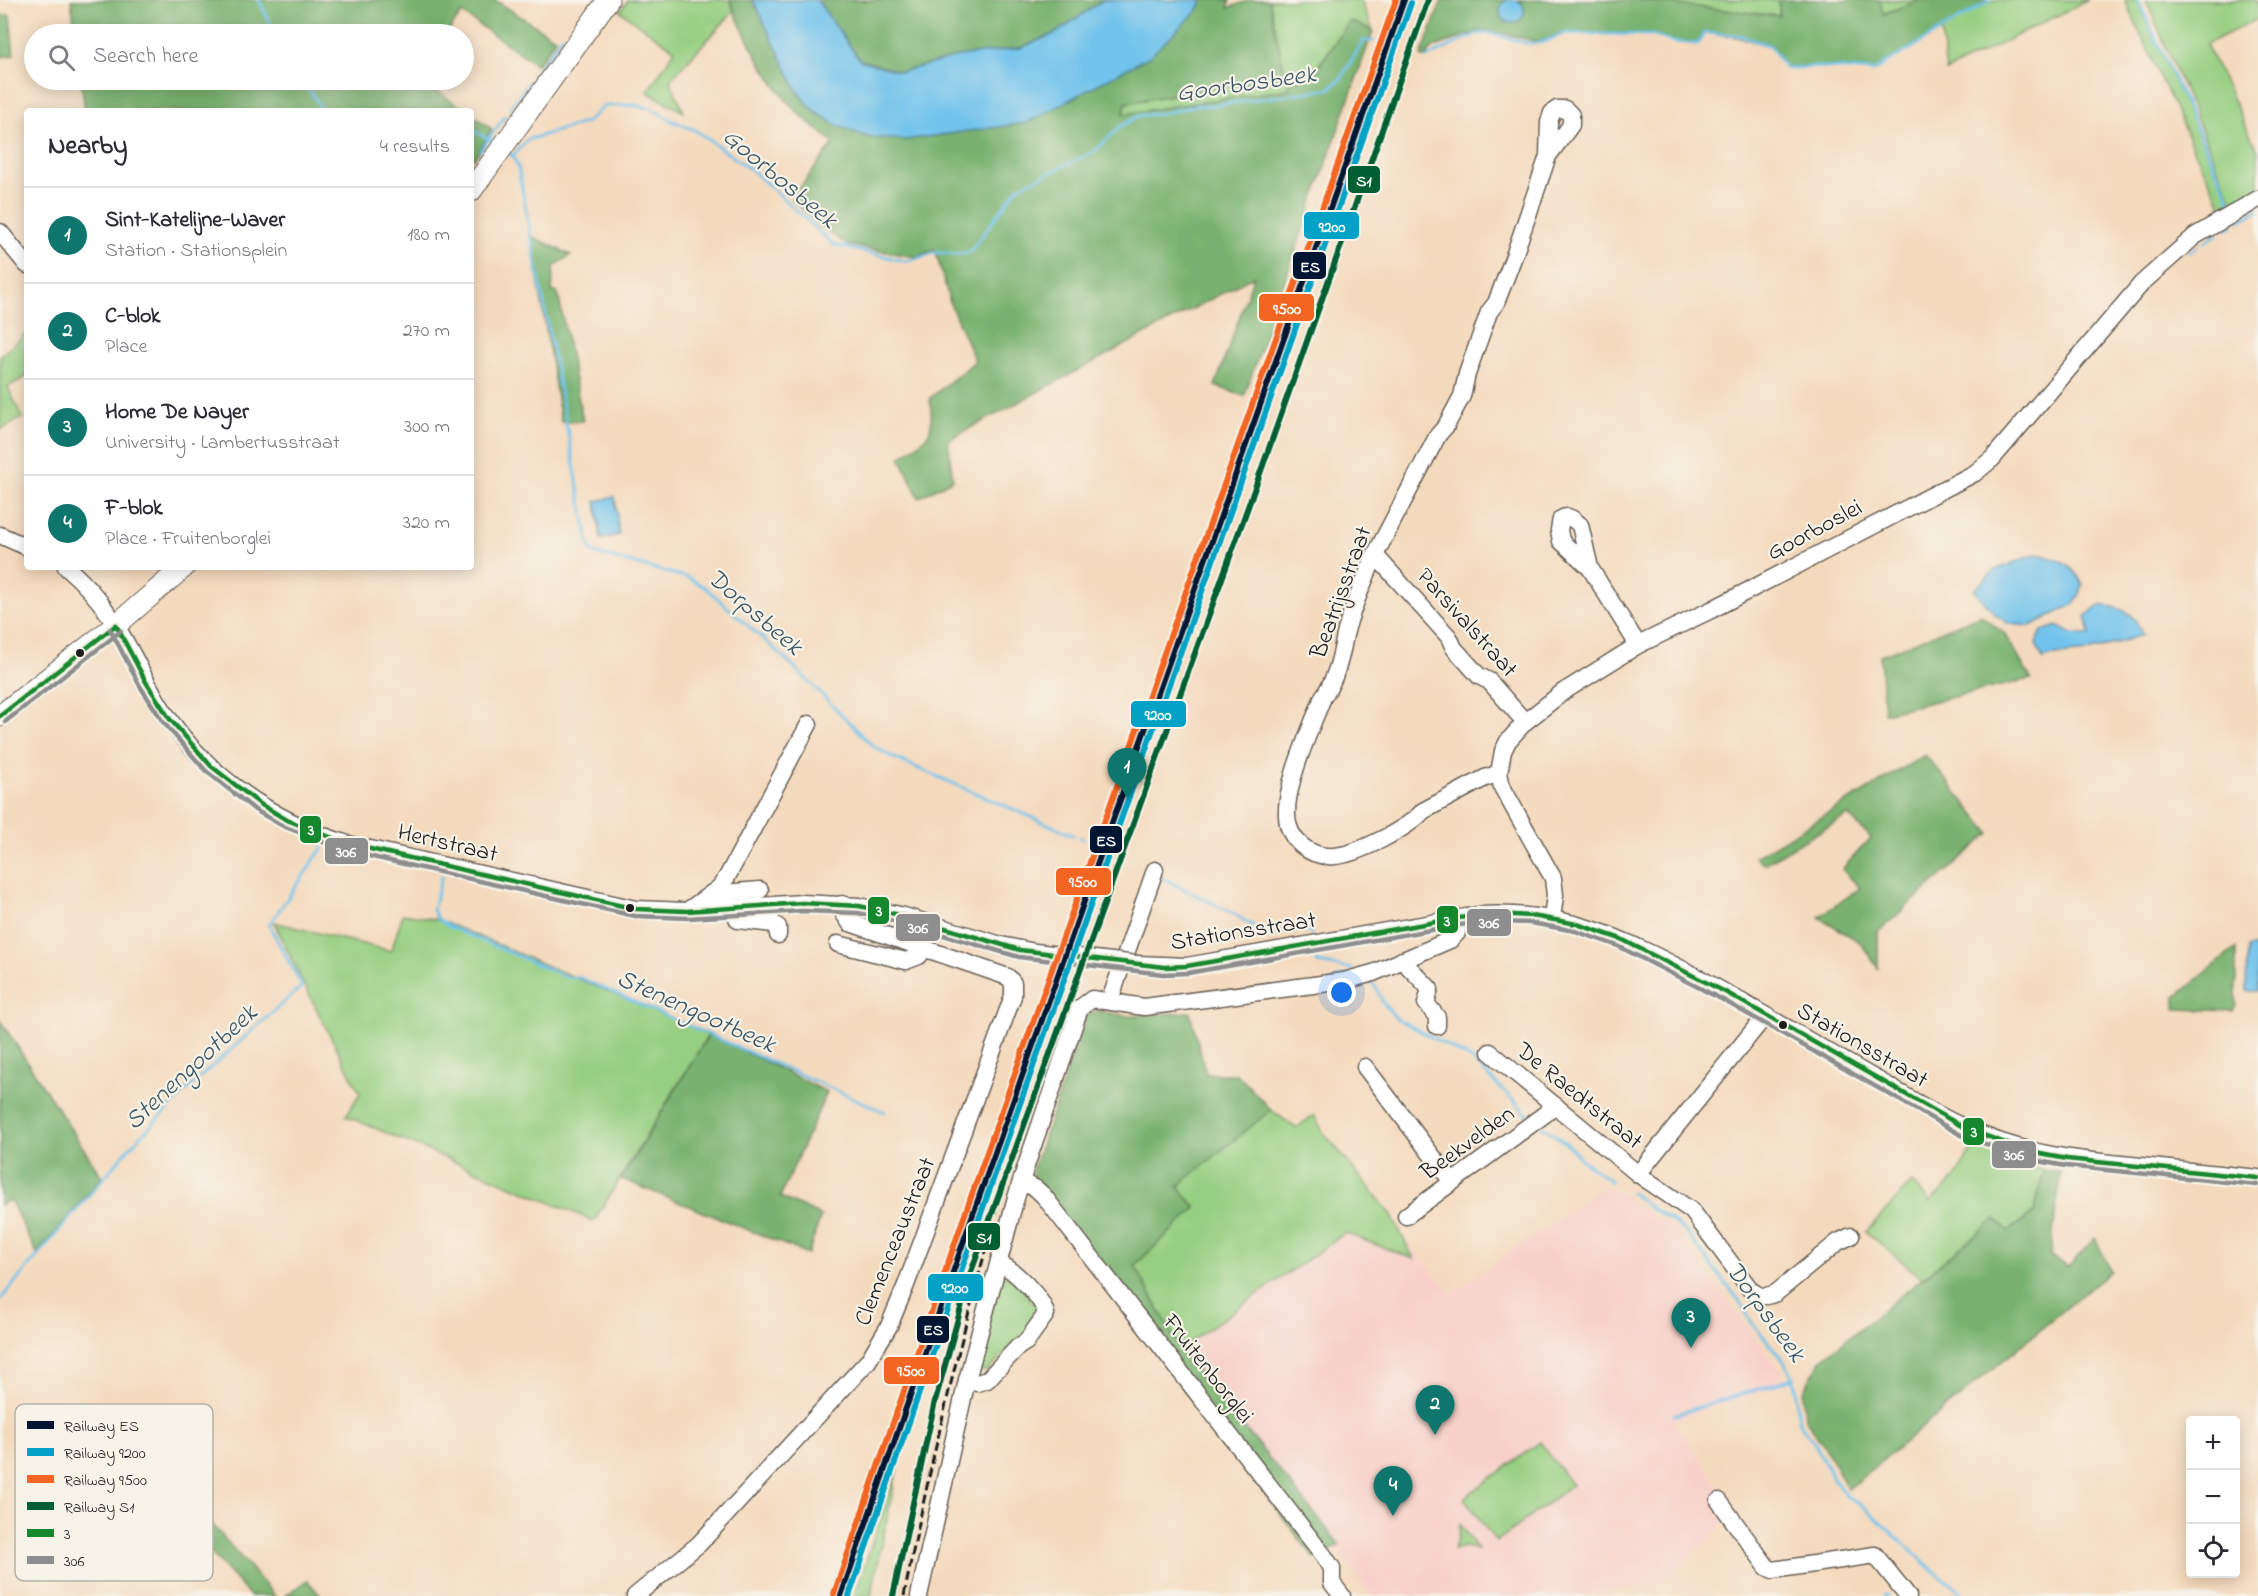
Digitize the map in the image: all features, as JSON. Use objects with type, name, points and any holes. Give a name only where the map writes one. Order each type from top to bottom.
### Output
[{"type":"main road","points":[[474,187],[608,0]]},
{"type":"main road","points":[[0,716],[116,625],[180,570]]},
{"type":"street","name":"Beatrijsstraat","points":[[1499,773],[1423,811],[1416,820],[1366,847],[1342,855],[1315,854],[1304,848],[1292,834],[1287,816],[1291,782],[1323,697],[1330,688],[1344,648],[1345,635],[1375,555],[1438,435],[1446,426],[1462,396],[1467,374],[1489,312],[1496,303],[1514,256],[1548,156]]},
{"type":"street","name":"Goorboslei","points":[[1499,773],[1503,751],[1508,741],[1525,722],[1563,692],[1638,645],[1711,610],[1975,472],[1992,459],[2142,283],[2194,236],[2258,199]]},
{"type":"street","points":[[0,232],[24,261]]},
{"type":"street","points":[[0,535],[24,546]]},
{"type":"street","name":"Parsivalstraat","points":[[1375,555],[1449,637],[1454,648],[1479,676],[1489,681],[1525,722]]},
{"type":"street","points":[[1590,568],[1638,645]]},
{"type":"street","name":"Hertstraat","points":[[70,570],[82,580],[99,600],[131,648],[150,688],[188,742],[205,761],[243,794],[291,823],[318,835],[348,844],[636,909],[687,911],[802,903],[842,904],[888,912],[1000,945],[1035,952]]},
{"type":"street","points":[[687,911],[711,894],[727,877],[809,724]]},
{"type":"street","points":[[1499,773],[1502,787],[1553,878],[1555,895],[1552,919]]},
{"type":"street","points":[[1110,1000],[1155,870]]},
{"type":"street","points":[[711,894],[760,891]]},
{"type":"street","name":"Clemenceaustraat","points":[[638,1595],[699,1544],[868,1361],[890,1326],[1014,990],[1013,983],[1000,973],[850,923],[842,911],[842,904]]},
{"type":"street","points":[[732,908],[738,920],[774,924],[778,927],[778,935]]},
{"type":"street","name":"Stationsstraat","points":[[1035,952],[1137,964],[1187,966],[1458,918],[1494,914],[1552,919],[1593,928],[1621,939],[1766,1016],[1929,1109],[1965,1128],[2012,1146],[2067,1159],[2258,1178]]},
{"type":"street","points":[[919,1596],[966,1380],[1021,1182],[1080,1008],[1092,999],[1144,1007],[1344,981],[1373,973],[1455,936],[1458,918]]},
{"type":"street","points":[[838,944],[906,961],[919,956],[925,948]]},
{"type":"street","points":[[1402,960],[1430,989],[1426,1003],[1437,1017],[1437,1026]]},
{"type":"street","points":[[1638,1174],[1766,1016]]},
{"type":"street","name":"De Raedtstraat","points":[[1490,1052],[1638,1174],[1692,1211],[1750,1289],[1759,1296],[1768,1297],[1776,1293],[1838,1242],[1851,1236]]},
{"type":"street","points":[[1365,1067],[1452,1182]]},
{"type":"street","name":"Beekvelden","points":[[1406,1216],[1556,1106]]},
{"type":"street","name":"Fruitenborglei","points":[[1021,1182],[1035,1188],[1043,1195],[1236,1441],[1332,1568],[1332,1583],[1342,1596]]},
{"type":"street","points":[[966,1380],[977,1383],[987,1380],[1018,1347],[1026,1342],[1046,1314],[1026,1284],[1011,1269],[999,1263]]},
{"type":"street","points":[[1719,1501],[1767,1567],[1773,1570],[1875,1555],[1908,1596]]},
{"type":"shaded area","points":[[1309,1128],[1452,1294],[1606,1185],[1677,1231],[1789,1382],[1674,1421],[1730,1502],[1724,1524],[1661,1583],[1576,1596],[1372,1596],[1239,1429],[1221,1399],[1180,1349]]},
{"type":"green space","points":[[71,0],[495,0],[556,39],[537,65],[462,13],[454,24],[75,24]]},
{"type":"green space","points":[[628,0],[730,0],[734,11],[670,80],[684,112],[647,92],[675,50],[620,11]]},
{"type":"green space","points":[[730,0],[753,0],[798,92],[815,112],[935,136],[969,131],[1197,11],[1203,0],[1230,0],[1228,8],[1250,0],[1269,0],[1285,75],[1126,103],[1124,114],[1289,89],[1288,82],[1315,72],[1350,21],[1373,31],[1244,396],[1215,386],[1254,276],[948,440],[953,479],[919,498],[900,457],[928,434],[931,420],[930,398],[975,361],[951,306],[935,250],[915,257],[847,245],[819,225],[791,199],[834,143],[798,113],[778,89],[750,44]]},
{"type":"green space","points":[[817,0],[1103,0],[1056,33],[1021,48],[965,55],[901,72],[860,60]]},
{"type":"green space","points":[[1269,0],[1361,0],[1373,31],[1350,21],[1314,72],[1288,82],[1289,89],[1124,114],[1126,103],[1285,75]]},
{"type":"green space","points":[[1442,0],[1507,0],[1502,6],[1520,1],[1518,0],[1633,0],[1779,16],[1779,0],[1880,0],[1883,14],[1921,0],[1991,0],[1873,71],[1821,67],[1785,68],[1771,46],[1737,37],[1704,33],[1698,44],[1673,42],[1652,35],[1566,32],[1535,41],[1488,30],[1435,47],[1426,58],[1421,56]]},
{"type":"green space","points":[[1633,0],[1779,0],[1779,16]]},
{"type":"green space","points":[[1880,0],[1921,0],[1882,14]]},
{"type":"green space","points":[[1991,0],[2088,0],[1946,71],[1941,30]]},
{"type":"green space","points":[[2125,0],[2137,0],[2231,204],[2223,208],[2193,148]]},
{"type":"green space","points":[[2146,0],[2255,0],[2258,6],[2258,19],[2206,44],[2258,151],[2258,189],[2233,204]]},
{"type":"green space","points":[[10,15],[14,55],[0,57],[0,16]]},
{"type":"green space","points":[[82,90],[436,90],[462,108],[85,108]]},
{"type":"green space","points":[[474,116],[492,129],[474,159]]},
{"type":"green space","points":[[531,236],[571,255],[554,267],[552,291],[558,293],[583,421],[561,422]]},
{"type":"green space","points":[[24,336],[24,378],[8,387],[22,418],[0,430],[0,356]]},
{"type":"green space","points":[[1981,615],[2005,634],[2031,679],[1884,713],[1880,656]]},
{"type":"green space","points":[[1925,755],[1990,833],[1878,932],[1878,968],[1860,942],[1819,917],[1860,888],[1842,869],[1871,838],[1848,815],[1764,864],[1755,857]]},
{"type":"green space","points":[[403,914],[439,920],[709,1034],[594,1221],[346,1116],[360,1093],[274,922],[391,951]]},
{"type":"green space","points":[[2236,948],[2236,1005],[2233,1011],[2175,1009],[2176,997]]},
{"type":"green space","points":[[1098,1011],[1129,1016],[1190,1012],[1206,1074],[1237,1074],[1271,1110],[1178,1186],[1196,1208],[1135,1265],[1180,1349],[1340,1545],[1315,1559],[1036,1197],[1032,1171],[1087,1015]]},
{"type":"green space","points":[[0,1020],[102,1177],[37,1254],[10,1200],[0,1205]]},
{"type":"green space","points":[[709,1034],[827,1092],[780,1197],[821,1216],[808,1254],[621,1179]]},
{"type":"green space","points":[[1256,1105],[1271,1110],[1296,1128],[1314,1115],[1323,1132],[1391,1214],[1414,1259],[1345,1233],[1180,1349],[1135,1265],[1196,1208],[1178,1186]]},
{"type":"green space","points":[[1975,1144],[1996,1154],[2044,1170],[2034,1212],[2008,1231],[1996,1219],[1922,1278],[1866,1232],[1912,1182],[1930,1202],[1955,1178]]},
{"type":"green space","points":[[2044,1170],[2061,1172],[2050,1256],[2068,1267],[2095,1238],[2111,1271],[1848,1489],[1824,1446],[1805,1419],[1803,1392],[1821,1360],[1996,1219],[2008,1231],[2034,1213]]},
{"type":"green space","points":[[1001,1276],[1011,1276],[1037,1306],[1039,1318],[987,1372],[979,1370],[973,1374]]},
{"type":"green space","points":[[1540,1442],[1572,1485],[1496,1542],[1464,1498]]},
{"type":"green space","points":[[898,1467],[871,1596],[854,1596]]},
{"type":"green space","points":[[1460,1524],[1478,1550],[1466,1547],[1454,1549]]},
{"type":"green space","points":[[213,1526],[275,1596],[250,1596],[213,1555]]},
{"type":"green space","points":[[307,1580],[321,1596],[285,1596]]},
{"type":"water","points":[[1512,-1],[1520,3],[1524,11],[1520,19],[1512,23],[1504,19],[1500,11],[1504,3]]},
{"type":"water","points":[[753,0],[817,0],[860,60],[901,72],[965,55],[1021,48],[1056,33],[1103,0],[1203,0],[1197,11],[1150,56],[1027,123],[905,140],[868,137],[838,126],[815,112],[798,92]]},
{"type":"water","points":[[615,497],[619,535],[601,539],[596,501]]},
{"type":"water","points":[[2036,554],[2058,560],[2070,567],[2083,585],[2079,596],[2073,605],[2030,626],[2009,624],[1996,615],[1974,590],[1995,570]]},
{"type":"water","points":[[2099,605],[2114,607],[2131,615],[2142,635],[2088,652],[2057,655],[2043,659],[2036,644],[2042,631],[2057,626],[2072,634],[2090,635],[2086,616]]},
{"type":"water","points":[[2247,947],[2258,947],[2258,991],[2246,991]]},
{"type":"waterway","name":"Goorbosbeek","points":[[259,0],[270,24]]},
{"type":"waterway","name":"Goorbosbeek","points":[[1426,58],[1476,34],[1490,33],[1526,43],[1540,43],[1566,33],[1652,35],[1674,42],[1698,44],[1704,33],[1738,35],[1771,46],[1785,68],[1821,67],[1873,71],[1991,0]]},
{"type":"waterway","points":[[2138,0],[2232,205],[2258,189]]},
{"type":"waterway","points":[[533,77],[562,37]]},
{"type":"waterway","name":"Goorbosbeek","points":[[508,152],[513,156],[527,140],[587,122],[604,106],[634,105],[653,109],[670,120],[695,130],[753,171],[834,245],[905,261],[935,253],[960,254],[970,252],[1018,187],[1094,152],[1120,127],[1138,116],[1164,113],[1197,105],[1211,106],[1329,89],[1341,79],[1363,41],[1373,41]]},
{"type":"waterway","points":[[510,108],[528,84]]},
{"type":"waterway","name":"Goorbosbeek","points":[[309,90],[321,108]]},
{"type":"waterway","points":[[480,151],[505,116]]},
{"type":"waterway","name":"Goorbosbeek","points":[[474,131],[495,143]]},
{"type":"waterway","name":"Dorpsbeek","points":[[513,156],[518,167],[590,550],[597,554],[689,578],[706,588],[791,664],[872,745],[892,757],[1073,835]]},
{"type":"waterway","points":[[2211,217],[2232,205]]},
{"type":"waterway","points":[[2240,221],[2258,210]]},
{"type":"waterway","points":[[2225,229],[2233,225]]},
{"type":"waterway","points":[[2167,247],[2192,229]]},
{"type":"waterway","points":[[2204,242],[2218,234]]},
{"type":"waterway","points":[[2189,252],[2197,247]]},
{"type":"waterway","name":"Stenengootbeek","points":[[0,1300],[131,1146],[195,1082],[302,986],[269,925],[323,847]]},
{"type":"waterway","name":"Stenengootbeek","points":[[442,875],[433,910],[438,919],[448,926],[569,978],[578,977],[885,1112]]},
{"type":"waterway","name":"Dorpsbeek","points":[[1164,879],[1234,914],[1264,933],[1310,930],[1311,934]]},
{"type":"waterway","name":"Dorpsbeek","points":[[1315,953],[1317,963],[1352,969]]},
{"type":"waterway","name":"Dorpsbeek","points":[[1368,981],[1376,987],[1383,1003],[1396,1018],[1471,1059],[1528,1115]]},
{"type":"waterway","name":"Dorpsbeek","points":[[1540,1125],[1566,1143],[1582,1160],[1611,1181]]},
{"type":"waterway","name":"Dorpsbeek","points":[[1631,1192],[1687,1234],[1738,1299],[1752,1323],[1783,1360],[1794,1378],[1799,1423],[1814,1442],[1834,1480],[1848,1498],[1862,1505],[1934,1571],[1966,1596]]},
{"type":"waterway","points":[[1674,1415],[1794,1378]]},
{"type":"railway","points":[[904,1596],[929,1475],[973,1296],[1025,1118]]},
{"type":"rail line","name":"9500","points":[[834,1594],[965,1214],[1396,0]]},
{"type":"rail line","name":"ES","points":[[841,1596],[972,1217],[1404,0]]},
{"type":"rail line","name":"S1","points":[[893,1596],[935,1401],[971,1272],[1262,468],[1428,0]]},
{"type":"rail line","name":"9200","points":[[849,1596],[979,1219],[1411,3]]},
{"type":"transit line","name":"3","points":[[116,625],[146,682],[169,718],[211,766],[260,804],[287,820],[348,844],[636,909],[687,911],[802,903],[859,906],[904,916],[1020,950],[1164,967],[1187,966],[1458,918],[1494,914],[1532,916],[1577,924],[1621,939],[1727,993],[1965,1128],[2030,1152],[2067,1159],[2258,1178]]},
{"type":"transit line","name":"3","points":[[0,716],[116,625]]},
{"type":"transit line","name":"306","points":[[110,629],[140,686],[163,722],[206,771],[255,810],[283,826],[346,851],[635,916],[688,918],[802,911],[858,913],[902,923],[1019,957],[1163,974],[1188,973],[1459,925],[1494,922],[1531,923],[1575,931],[1618,946],[1723,1000],[1961,1135],[2027,1159],[2066,1166],[2257,1185]]},
{"type":"transit line","name":"306","points":[[5,722],[121,631]]},
{"type":"place","name":"Sint-Katelijne-Waver","points":[[1127,798]]},
{"type":"place","name":"Home De Nayer","points":[[1691,1348]]},
{"type":"place","name":"C-blok","points":[[1435,1435]]},
{"type":"place","name":"F-blok","points":[[1393,1516]]}]
